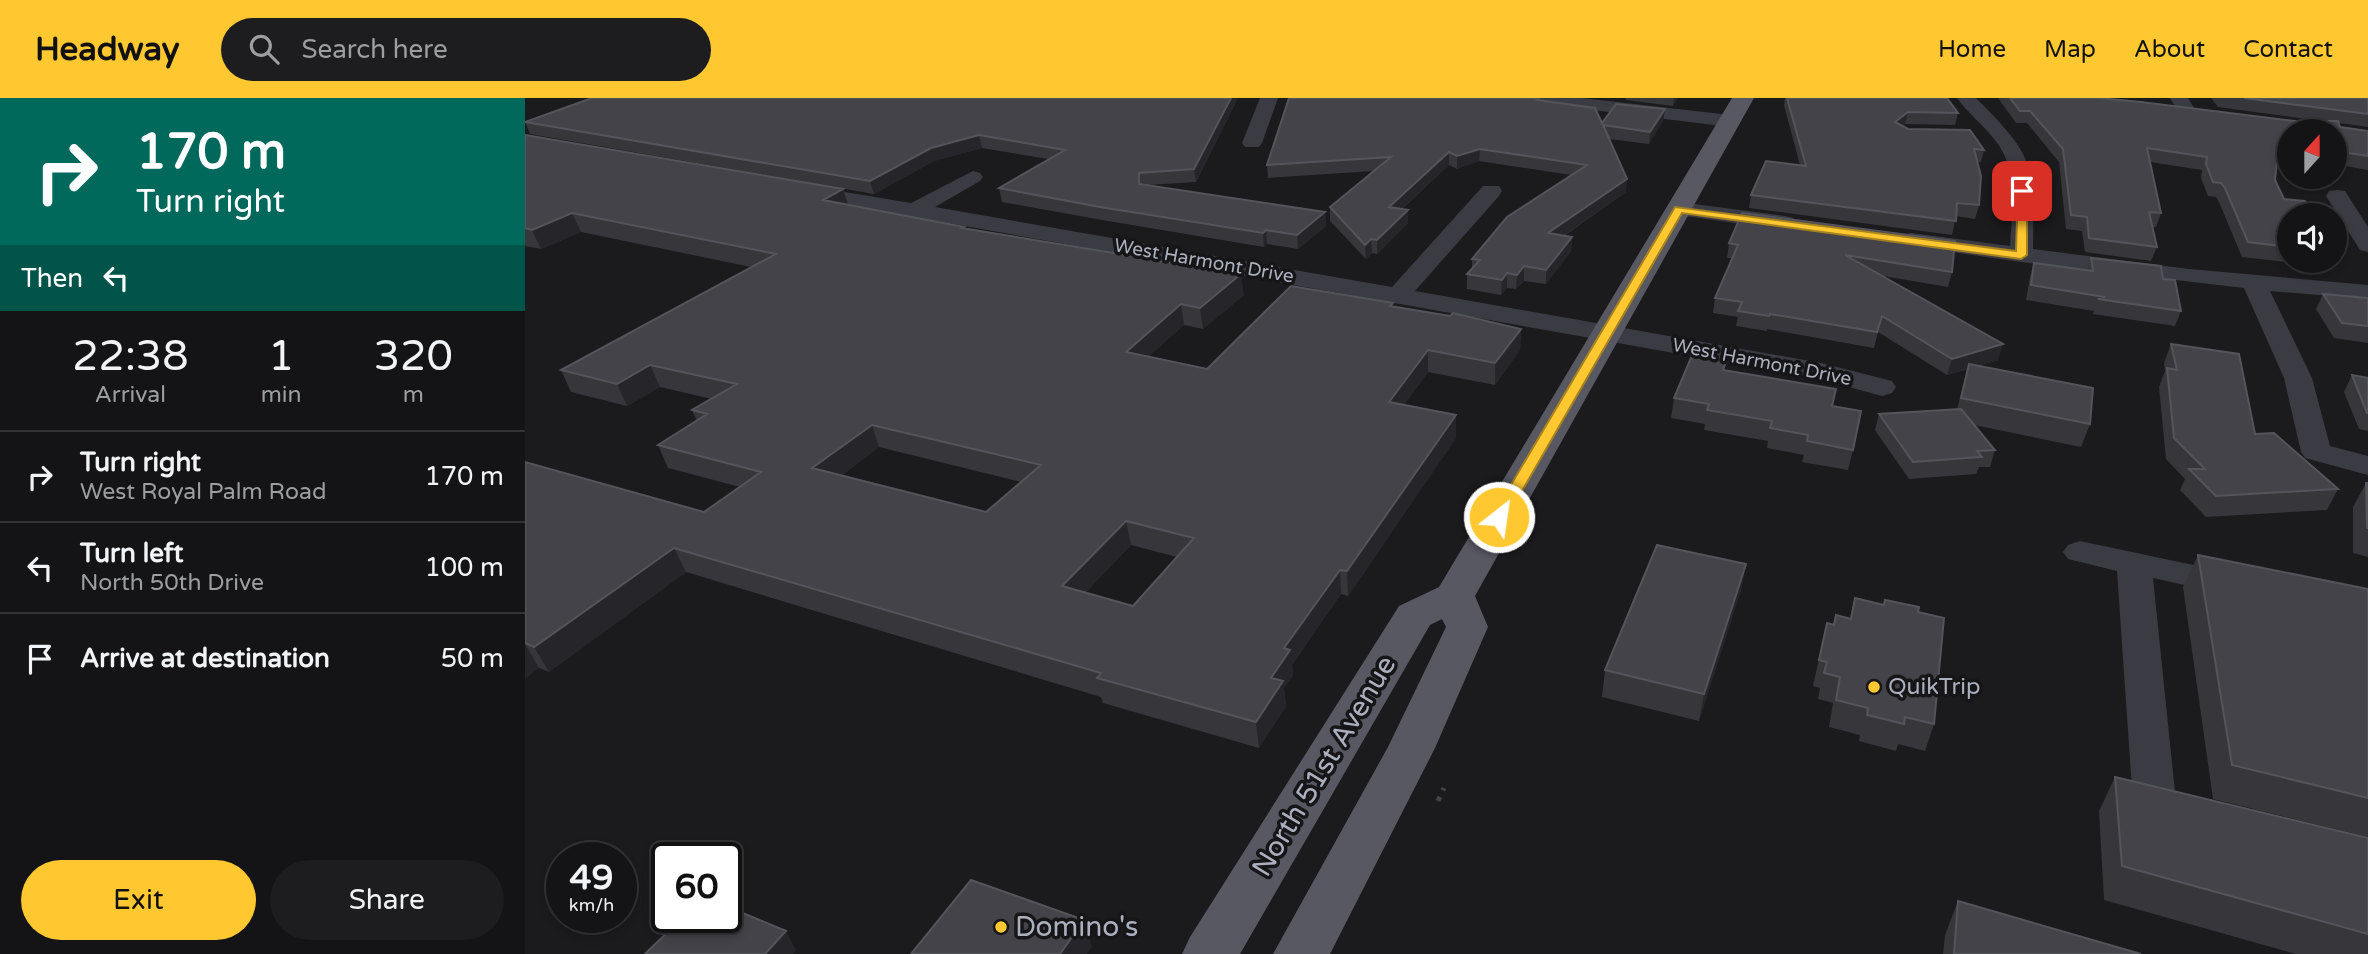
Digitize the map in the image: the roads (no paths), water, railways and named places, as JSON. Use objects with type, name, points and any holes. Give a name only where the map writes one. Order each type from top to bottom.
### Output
[{"type":"main road","points":[[1301,954],[1411,748],[1467,627],[1454,596],[1743,98]]},
{"type":"main road","name":"North 51st Avenue","points":[[1210,954],[1414,616],[1454,596]]},
{"type":"street","points":[[1252,143],[1269,98]]},
{"type":"street","points":[[1536,98],[1580,100],[1730,121]]},
{"type":"street","points":[[1966,98],[2000,134],[2019,164],[2021,255]]},
{"type":"street","points":[[2162,108],[2183,105],[2210,114]]},
{"type":"street","points":[[1973,134],[2000,134]]},
{"type":"street","points":[[915,210],[973,177]]},
{"type":"street","name":"West Harmont Drive","points":[[780,187],[1608,332],[1821,371],[1882,387]]},
{"type":"street","points":[[1398,295],[1491,191]]},
{"type":"street","points":[[2337,196],[2368,245]]},
{"type":"street","points":[[1679,209],[1814,227]]},
{"type":"street","points":[[1883,237],[2254,282],[2368,292]]},
{"type":"street","points":[[2254,282],[2298,378],[2316,452],[2368,466]]},
{"type":"street","points":[[2080,552],[2264,591]]},
{"type":"street","points":[[2134,564],[2155,804],[2222,821]]},
{"type":"place","name":"QuikTrip","points":[[1874,687]]},
{"type":"place","name":"Domino's","points":[[1001,927]]}]
